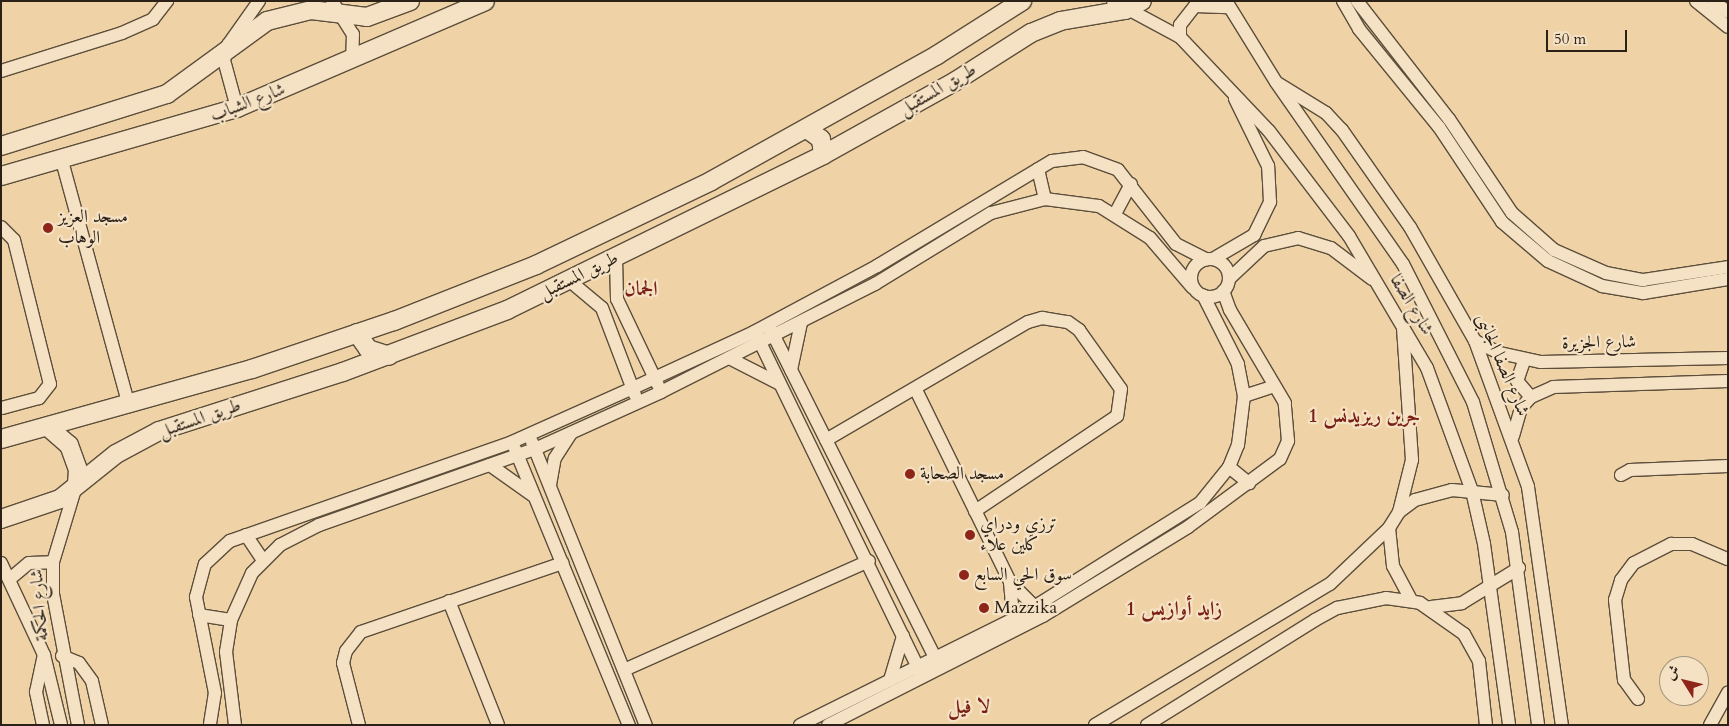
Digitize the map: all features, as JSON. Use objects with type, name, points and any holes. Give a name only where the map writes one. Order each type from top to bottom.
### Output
[{"type":"main road","points":[[1,146],[143,105],[186,82],[228,45],[282,16],[333,6],[367,17],[410,1]]},
{"type":"main road","name":"شارع الشباب","points":[[1,176],[62,161],[237,108],[485,1]]},
{"type":"main road","name":"طريق المستقبل","points":[[1,439],[129,406],[357,333],[599,236],[861,98],[1022,1]]},
{"type":"main road","name":"طريق المستقبل","points":[[1,519],[39,509],[77,484],[116,454],[159,431],[389,356],[571,282],[823,155],[1031,33],[1060,21],[1142,1]]},
{"type":"main road","points":[[861,98],[855,116],[869,129]]},
{"type":"main road","points":[[807,128],[821,139],[823,155]]},
{"type":"main road","points":[[357,333],[368,349],[389,356]]},
{"type":"main road","points":[[48,427],[69,445],[76,464],[77,484]]},
{"type":"street","points":[[1,71],[122,33],[153,19],[167,1]]},
{"type":"street","points":[[237,108],[225,77],[228,45],[259,1]]},
{"type":"street","points":[[1343,1],[1359,29],[1439,127],[1502,222],[1548,261],[1643,293],[1728,279]]},
{"type":"street","points":[[1357,1],[1449,119],[1512,213],[1554,250],[1604,279],[1643,280],[1728,267]]},
{"type":"street","points":[[1705,3],[1728,12]]},
{"type":"street","points":[[1705,3],[1728,27]]},
{"type":"street","points":[[1180,37],[1180,25],[1195,6],[1227,4]]},
{"type":"street","name":"شارع الصفا","points":[[1227,4],[1276,82],[1430,309],[1473,402],[1503,495],[1519,568],[1538,725]]},
{"type":"street","points":[[333,6],[353,34],[352,60]]},
{"type":"street","name":"شارع الصفا","points":[[1119,6],[1180,37],[1227,83],[1349,236],[1403,324],[1427,368],[1472,491],[1491,586],[1509,725]]},
{"type":"street","name":"شارع الصفا الجانبى","points":[[1276,82],[1319,108],[1342,130],[1410,227],[1475,341],[1512,436],[1539,541],[1562,725]]},
{"type":"street","points":[[1192,286],[1195,266],[1254,235],[1270,202],[1268,166],[1227,83]]},
{"type":"street","points":[[1040,611],[1182,517],[1211,492],[1229,467],[1243,423],[1244,396],[1238,364],[1203,295],[1192,286],[1156,243],[1115,214],[1082,201],[1045,199],[990,213],[801,323],[661,392],[535,449],[319,525],[262,559],[243,588],[231,620],[226,652],[233,725],[210,724],[215,693],[199,614],[198,580],[205,564],[230,541],[512,442],[655,378],[754,332],[878,266],[1038,169],[1067,157],[1083,157],[1110,166],[1131,184],[1176,244],[1225,266],[1229,279]]},
{"type":"street","points":[[62,161],[129,406]]},
{"type":"street","points":[[1038,169],[1045,199]]},
{"type":"street","points":[[1115,214],[1131,184]]},
{"type":"street","points":[[1,227],[14,240],[50,384],[39,398],[1,408]]},
{"type":"street","points":[[1223,291],[1229,279],[1264,246],[1298,238],[1331,248],[1378,283]]},
{"type":"street","points":[[616,258],[617,299],[661,392]]},
{"type":"street","points":[[1674,276],[1676,289]]},
{"type":"street","points":[[571,282],[602,308],[638,402]]},
{"type":"street","points":[[1203,295],[1223,291]]},
{"type":"street","points":[[828,725],[920,672],[1021,622],[1188,527],[1280,459],[1288,441],[1287,412],[1223,291]]},
{"type":"street","points":[[826,440],[1042,318],[1068,322],[1078,330],[1120,389],[1117,416],[1106,426],[975,511]]},
{"type":"street","points":[[791,370],[801,323]]},
{"type":"street","points":[[768,324],[938,664]]},
{"type":"street","points":[[1095,725],[1330,584],[1389,528],[1399,512],[1411,469],[1414,434],[1403,324]]},
{"type":"street","points":[[754,332],[869,562],[920,672]]},
{"type":"street","name":"شارع الجزيرة","points":[[1475,341],[1524,361],[1728,358]]},
{"type":"street","points":[[729,358],[780,385]]},
{"type":"street","points":[[1524,361],[1517,381],[1531,397]]},
{"type":"street","points":[[1512,436],[1521,408],[1531,397],[1567,385],[1728,381]]},
{"type":"street","points":[[1244,396],[1274,386]]},
{"type":"street","points":[[916,390],[1010,582],[1021,622]]},
{"type":"street","points":[[550,488],[555,458],[572,432]]},
{"type":"street","points":[[529,434],[646,725]]},
{"type":"street","points":[[512,442],[629,725]]},
{"type":"street","points":[[490,465],[536,499]]},
{"type":"street","points":[[1621,474],[1630,470],[1728,466]]},
{"type":"street","points":[[1229,467],[1249,483]]},
{"type":"street","name":"شارع الحكمة","points":[[77,484],[53,562],[62,656],[78,725]]},
{"type":"street","points":[[1399,512],[1433,493],[1472,491],[1503,495]]},
{"type":"street","points":[[841,506],[855,498]]},
{"type":"street","points":[[1389,528],[1393,566],[1411,600]]},
{"type":"street","points":[[246,535],[262,559]]},
{"type":"street","points":[[1638,698],[1624,680],[1615,600],[1621,580],[1634,563],[1670,544],[1692,544],[1728,559]]},
{"type":"street","points":[[11,578],[29,563],[53,562]]},
{"type":"street","points":[[624,670],[869,562]]},
{"type":"street","name":"شارع الحكمة","points":[[1,563],[11,578],[44,655],[60,725]]},
{"type":"street","points":[[359,725],[343,664],[352,640],[371,628],[562,563]]},
{"type":"street","points":[[1428,607],[1462,603],[1519,568]]},
{"type":"street","points":[[1010,582],[1040,611]]},
{"type":"street","points":[[1147,725],[1337,608],[1386,598],[1411,600],[1428,607],[1454,623],[1479,661],[1486,725]]},
{"type":"street","points":[[449,601],[498,725]]},
{"type":"street","points":[[584,614],[599,608]]},
{"type":"street","points":[[199,614],[231,620]]},
{"type":"street","points":[[890,680],[903,634]]},
{"type":"street","points":[[43,725],[36,692],[44,655]]},
{"type":"street","points":[[62,656],[79,663],[89,676],[102,725]]},
{"type":"street","points":[[1479,661],[1500,657]]},
{"type":"street","points":[[800,725],[890,680],[920,672]]},
{"type":"street","points":[[1532,682],[1556,679]]},
{"type":"street","points":[[1710,725],[1728,693]]},
{"type":"place","name":"مسجد العزيز الوهاب","points":[[48,228]]},
{"type":"place","name":"مسجد الصحابة","points":[[910,474]]},
{"type":"place","name":"ترزي ودراي كلين علاء","points":[[970,535]]},
{"type":"place","name":"سوق الحي السابع","points":[[964,575]]},
{"type":"place","name":"Mazzika","points":[[984,608]]},
{"type":"district","name":"الجمان","points":[[641,288]]},
{"type":"district","name":"جرين ريزيدنس 1","points":[[1364,415]]},
{"type":"district","name":"زايد أوازيس 1","points":[[1174,608]]},
{"type":"district","name":"لا فيل","points":[[969,706]]}]
